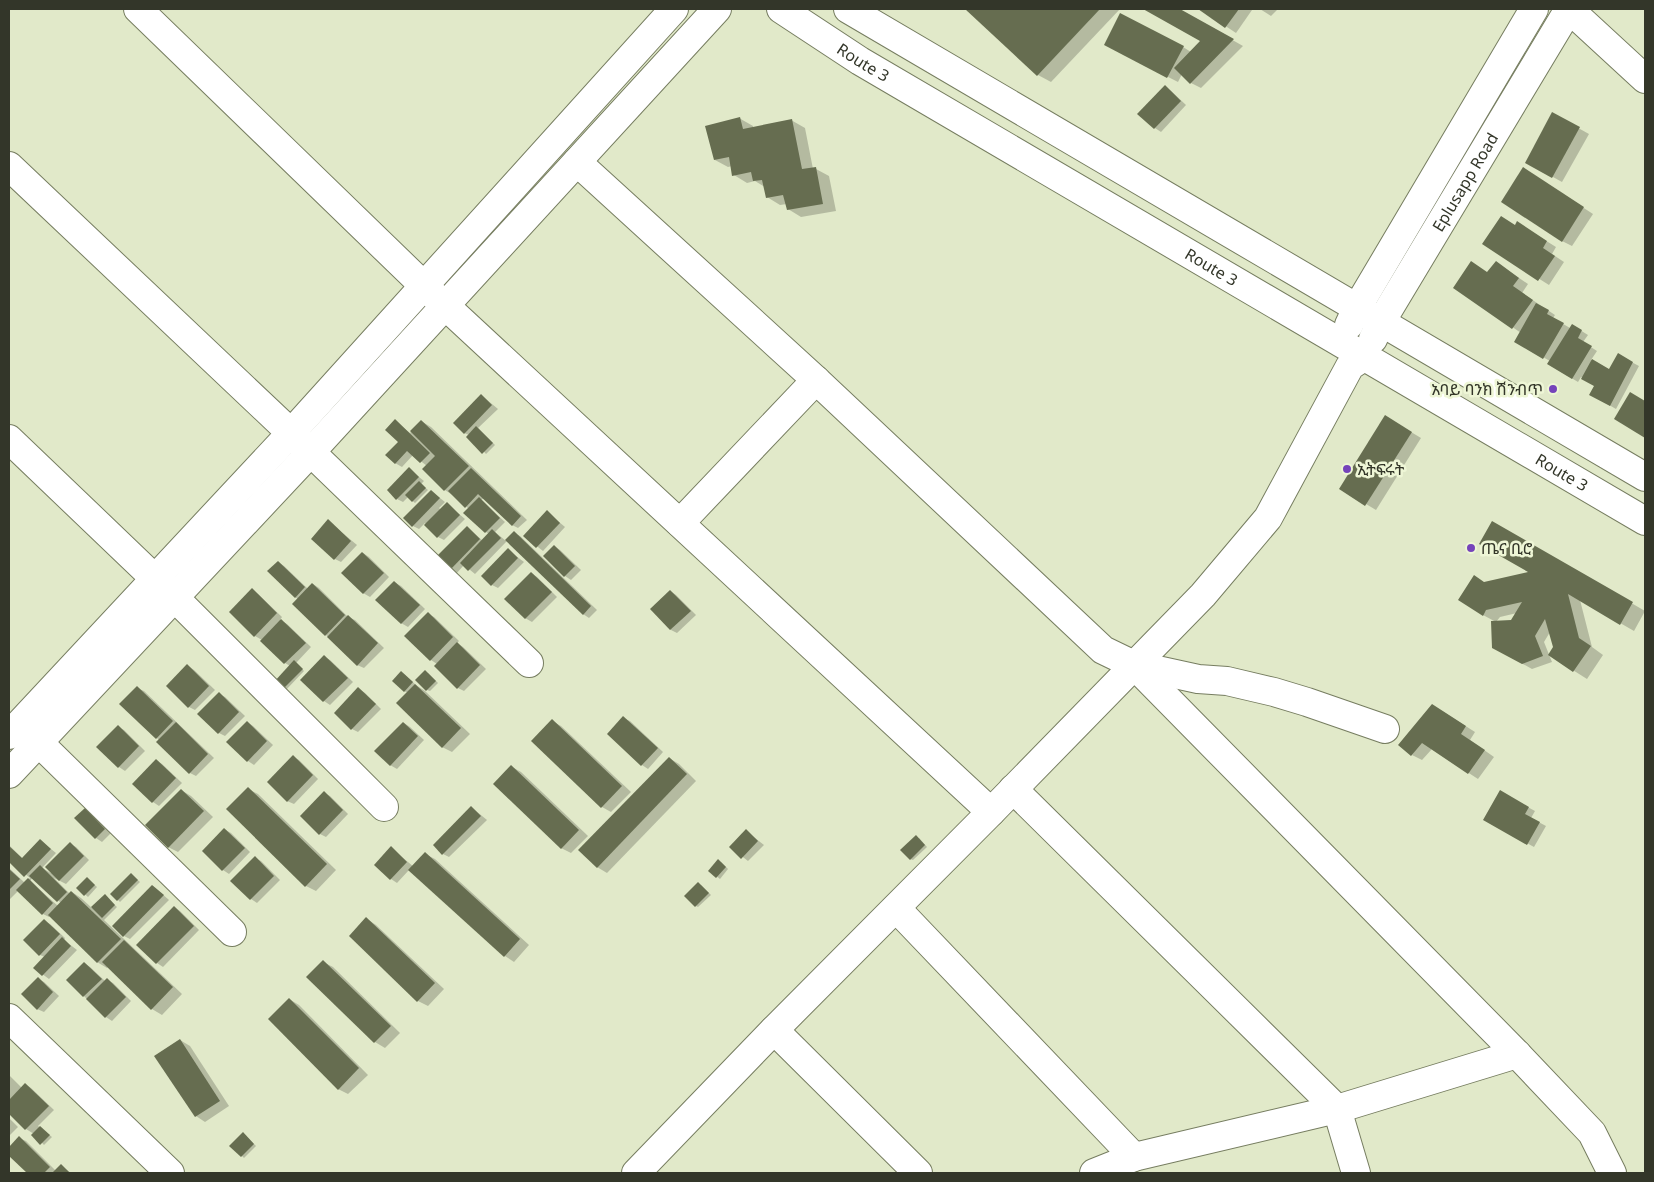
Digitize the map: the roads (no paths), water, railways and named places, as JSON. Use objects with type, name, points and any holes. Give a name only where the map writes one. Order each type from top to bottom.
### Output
[{"type":"street","points":[[138,9],[446,305],[991,812]]},
{"type":"street","points":[[232,932],[40,743],[12,724],[154,580],[291,433],[674,9]]},
{"type":"street","points":[[9,774],[310,453],[717,9]]},
{"type":"street","name":"Route 3","points":[[781,9],[860,61],[1352,355],[1645,520]]},
{"type":"street","points":[[848,9],[1645,477]]},
{"type":"street","points":[[1569,9],[1645,79]]},
{"type":"street","name":"Eplusapp Road","points":[[1352,355],[1382,322],[1569,9]]},
{"type":"street","points":[[636,1173],[774,1030],[1203,595],[1268,518],[1352,355],[1357,308],[1532,12],[1554,32]]},
{"type":"street","points":[[576,162],[816,380],[1103,650],[1134,665],[1198,679],[1227,681],[1274,692],[1385,729]]},
{"type":"street","points":[[9,166],[291,433],[529,663]]},
{"type":"street","points":[[680,523],[816,380]]},
{"type":"street","points":[[9,439],[174,598],[384,807]]},
{"type":"street","points":[[1134,665],[1517,1054],[1592,1133],[1612,1173]]},
{"type":"street","points":[[1013,788],[1337,1109],[1356,1173]]},
{"type":"street","points":[[896,908],[1134,1157]]},
{"type":"street","points":[[9,1018],[170,1173]]},
{"type":"street","points":[[774,1030],[918,1173]]},
{"type":"street","points":[[1094,1173],[1134,1157],[1337,1109],[1517,1054]]},
{"type":"place","name":"አባይ ባንክ ሽንብጥ","points":[[1553,389]]},
{"type":"place","name":"ኢትፍሩት","points":[[1347,469]]},
{"type":"place","name":"ጤና ቢሮ","points":[[1471,548]]}]
